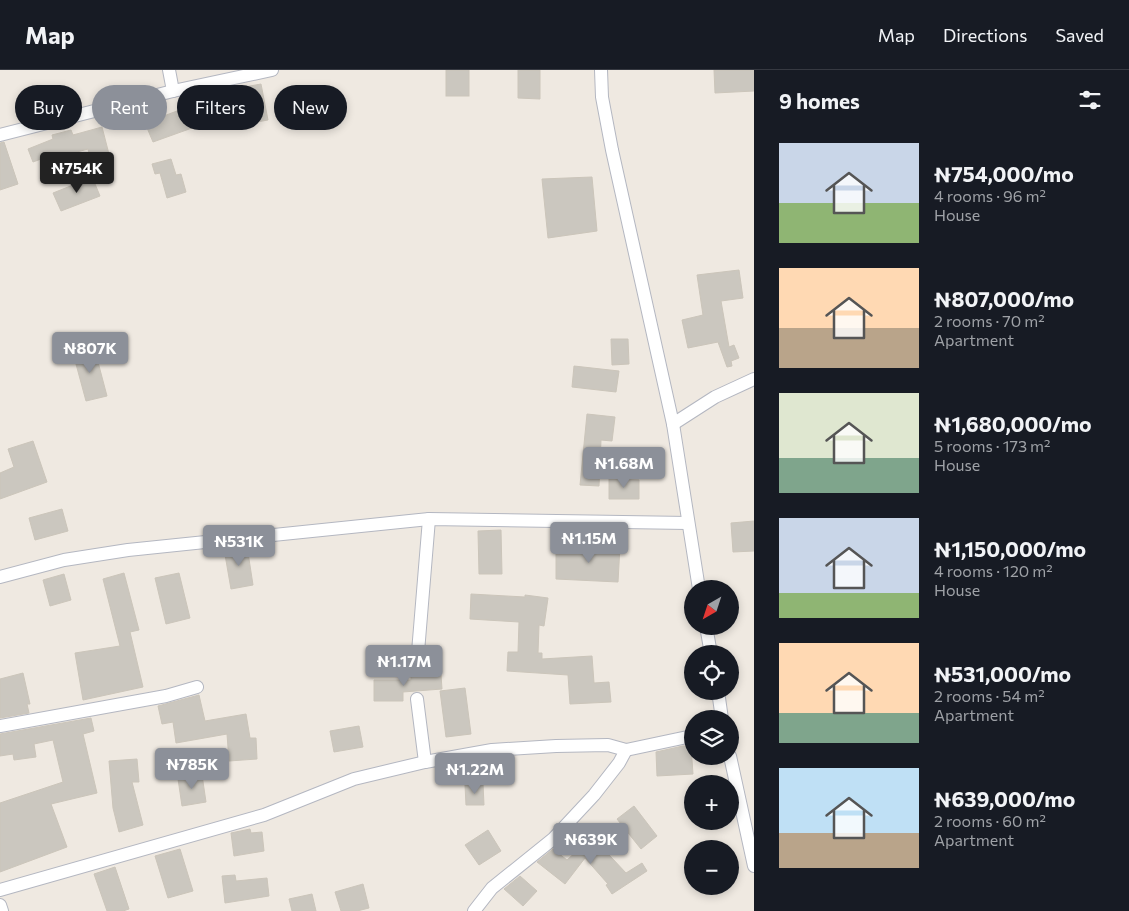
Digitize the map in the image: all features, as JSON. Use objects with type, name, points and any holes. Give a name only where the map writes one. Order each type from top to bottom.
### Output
[{"type":"street","points":[[169,70],[173,91]]},
{"type":"street","points":[[0,135],[237,73],[272,70]]},
{"type":"street","points":[[601,70],[602,98],[672,424],[697,580]]},
{"type":"street","points":[[672,424],[715,397],[754,379]]},
{"type":"street","points":[[0,577],[64,560],[128,550],[429,519],[688,524]]},
{"type":"street","points":[[417,664],[429,519]]},
{"type":"street","points":[[0,726],[166,696],[198,687]]},
{"type":"street","points":[[417,699],[424,762]]},
{"type":"street","points":[[0,890],[264,815],[354,779],[424,762],[492,750],[556,746],[608,745],[626,750],[684,738]]},
{"type":"street","points":[[474,911],[492,888],[553,839],[594,794],[619,763],[626,750]]},
{"type":"street","points":[[732,765],[754,866]]},
{"type":"street","points":[[0,905],[2,911]]},
{"type":"building","points":[[446,70],[469,70],[469,96],[446,96]]},
{"type":"building","points":[[518,70],[540,70],[540,99],[518,98]]},
{"type":"building","points":[[714,70],[754,70],[754,91],[715,93]]},
{"type":"building","points":[[264,99],[268,120],[264,121]]},
{"type":"building","points":[[177,111],[177,130],[186,130],[153,142],[148,130],[167,130],[167,115]]},
{"type":"building","points":[[71,130],[73,135],[92,130],[103,130],[110,158],[92,165],[88,149],[58,157],[57,153],[33,162],[28,149],[53,139],[52,135]]},
{"type":"building","points":[[4,142],[18,184],[0,190],[0,143]]},
{"type":"building","points":[[171,159],[176,175],[181,174],[186,192],[167,198],[160,173],[155,174],[152,164]]},
{"type":"building","points":[[592,177],[597,231],[548,238],[542,179]]},
{"type":"building","points":[[93,179],[100,196],[61,211],[53,193]]},
{"type":"building","points":[[739,270],[743,298],[721,301],[729,347],[734,345],[739,358],[731,361],[732,366],[727,367],[718,342],[688,348],[682,320],[703,315],[697,275]]},
{"type":"building","points":[[611,339],[628,339],[629,364],[612,365]]},
{"type":"building","points":[[94,347],[107,396],[86,401],[73,353]]},
{"type":"building","points":[[574,366],[619,371],[616,392],[572,387]]},
{"type":"building","points":[[587,414],[615,417],[612,441],[601,440],[599,486],[580,485]]},
{"type":"building","points":[[33,441],[47,482],[0,499],[0,473],[14,467],[8,449]]},
{"type":"building","points":[[609,479],[639,480],[639,499],[609,499]]},
{"type":"building","points":[[62,509],[68,531],[35,540],[29,518]]},
{"type":"building","points":[[754,521],[754,551],[733,552],[731,523]]},
{"type":"building","points":[[501,530],[502,574],[479,574],[478,531]]},
{"type":"building","points":[[606,545],[620,546],[618,582],[556,579],[556,549],[605,550]]},
{"type":"building","points":[[247,546],[253,585],[231,589],[224,549]]},
{"type":"building","points":[[124,573],[139,630],[130,632],[143,687],[83,700],[75,653],[120,646],[103,579]]},
{"type":"building","points":[[179,573],[190,618],[166,624],[155,578]]},
{"type":"building","points":[[64,574],[71,600],[50,606],[43,580]]},
{"type":"building","points":[[471,594],[525,597],[525,595],[548,598],[544,626],[539,625],[538,653],[542,653],[542,659],[592,656],[594,683],[609,682],[611,702],[570,704],[568,675],[507,671],[508,652],[518,652],[519,622],[470,619]]},
{"type":"building","points":[[23,673],[30,704],[27,704],[29,713],[0,718],[0,679]]},
{"type":"building","points":[[441,675],[442,689],[403,692],[403,701],[374,701],[374,680],[411,680],[411,677]]},
{"type":"building","points":[[465,688],[471,734],[446,737],[440,691]]},
{"type":"building","points":[[199,695],[205,721],[246,714],[250,738],[256,738],[257,759],[229,761],[227,734],[176,743],[173,722],[162,724],[158,706]]},
{"type":"building","points":[[91,718],[94,731],[83,734],[97,793],[51,804],[67,847],[0,872],[0,803],[63,782],[53,740],[34,744],[36,757],[14,760],[13,754],[0,756],[0,734]]},
{"type":"building","points":[[359,726],[363,747],[334,752],[330,731]]},
{"type":"building","points":[[684,746],[684,765],[692,765],[693,774],[657,776],[656,752]]},
{"type":"building","points":[[137,759],[139,782],[132,782],[143,825],[119,832],[113,808],[109,761]]},
{"type":"building","points":[[202,775],[206,802],[182,806],[178,779]]},
{"type":"building","points":[[483,784],[484,805],[466,805],[465,785]]},
{"type":"building","points":[[634,806],[657,836],[641,849],[617,819]]},
{"type":"building","points":[[250,829],[251,833],[262,832],[264,851],[234,856],[231,833]]},
{"type":"building","points":[[488,830],[501,851],[479,865],[465,845]]},
{"type":"building","points":[[598,832],[602,835],[597,842],[626,873],[642,863],[647,871],[612,894],[606,885],[608,884],[585,858],[565,884],[537,862],[553,849],[567,860]]},
{"type":"building","points":[[180,849],[193,891],[168,898],[155,856]]},
{"type":"building","points":[[115,867],[129,909],[107,911],[94,874]]},
{"type":"building","points":[[235,875],[236,881],[267,878],[269,896],[225,903],[222,876]]},
{"type":"building","points":[[520,876],[537,891],[523,906],[504,889]]},
{"type":"building","points":[[363,884],[369,908],[357,911],[341,911],[335,892]]},
{"type":"building","points":[[312,894],[316,911],[292,911],[289,899]]}]
